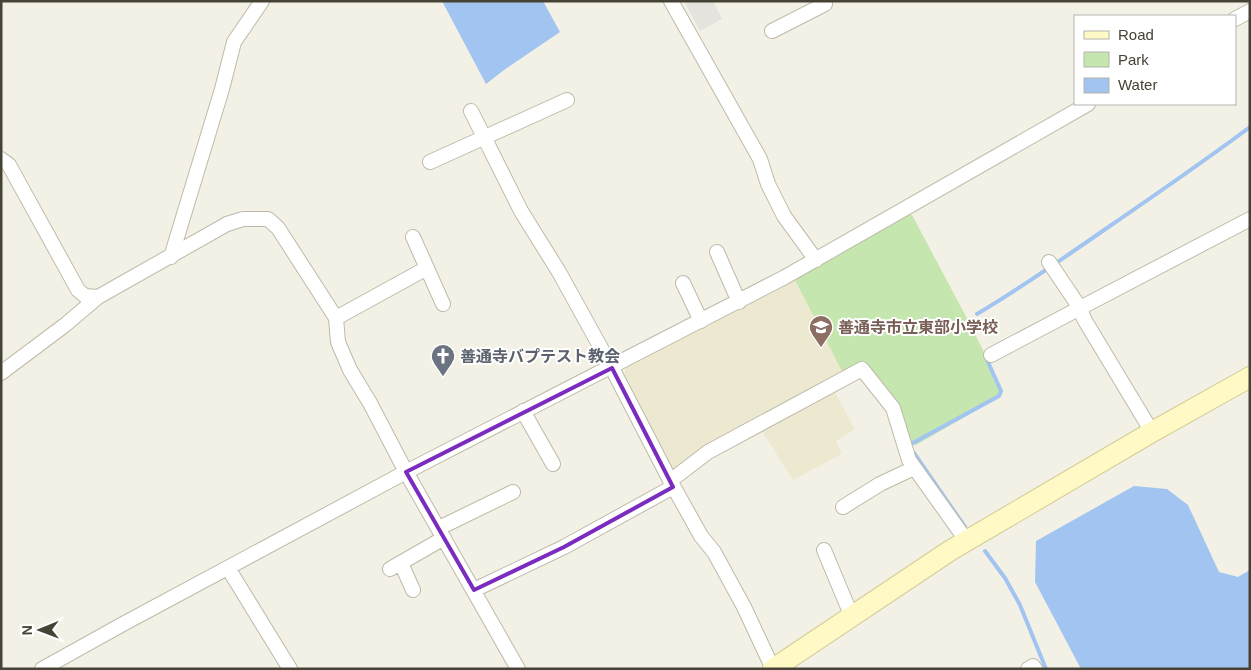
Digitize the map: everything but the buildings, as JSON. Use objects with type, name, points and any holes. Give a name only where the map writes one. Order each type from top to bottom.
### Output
[{"type":"street","points":[[171,256],[222,89],[234,42],[262,1]]},
{"type":"street","points":[[671,1],[760,159],[768,184],[784,216],[816,260]]},
{"type":"street","points":[[772,31],[825,4],[823,1]]},
{"type":"street","points":[[1236,18],[1250,10]]},
{"type":"street","points":[[430,162],[567,100]]},
{"type":"street","points":[[42,669],[406,472],[739,302],[1086,105]]},
{"type":"street","points":[[471,111],[521,211],[559,272],[612,368],[672,484],[744,607],[773,669],[966,540],[1250,377]]},
{"type":"street","points":[[1,159],[9,165],[78,290],[85,296],[98,297]]},
{"type":"street","points":[[1,373],[65,325],[98,297],[227,224],[243,219],[268,219],[278,228],[336,318],[338,342],[350,370],[370,402],[406,472],[518,669]]},
{"type":"street","points":[[991,355],[1250,219]]},
{"type":"street","points":[[413,237],[443,304]]},
{"type":"street","points":[[717,252],[739,302]]},
{"type":"street","points":[[1051,264],[1080,308],[1084,319],[1152,432]]},
{"type":"street","points":[[336,318],[427,268]]},
{"type":"street","points":[[683,283],[701,321]]},
{"type":"street","points":[[474,590],[564,547],[672,484],[708,452],[862,369],[893,408],[909,460],[966,540]]},
{"type":"street","points":[[523,411],[554,464]]},
{"type":"street","points":[[844,507],[880,484],[914,468]]},
{"type":"street","points":[[413,590],[395,566],[441,533],[513,492]]},
{"type":"street","points":[[824,550],[852,616]]},
{"type":"street","points":[[228,568],[290,669]]},
{"type":"street","points":[[1028,669],[1033,666],[1035,669]]},
{"type":"highlighted area","points":[[612,368],[673,487],[564,547],[474,590],[406,472]]},
{"type":"shaded area","points":[[684,1],[713,1],[722,19],[700,31]]},
{"type":"shaded area","name":"善通寺市立東部小学校","points":[[906,215],[912,215],[971,326],[1003,391],[1001,396],[916,445],[865,363],[830,383],[855,429],[836,441],[842,454],[793,480],[757,423],[673,471],[625,380],[625,366],[829,260]]},
{"type":"green space","points":[[909,214],[912,215],[971,326],[1003,391],[1001,396],[916,445],[909,445],[865,363],[844,375],[794,278]]},
{"type":"water","points":[[442,1],[543,1],[560,32],[486,84]]},
{"type":"water","points":[[1134,486],[1167,489],[1188,505],[1219,572],[1238,577],[1250,570],[1250,669],[1081,669],[1035,582],[1036,541]]},
{"type":"waterway","points":[[977,314],[1059,262],[1250,127]]},
{"type":"waterway","points":[[911,444],[999,396],[1001,391],[988,362]]},
{"type":"waterway","points":[[914,453],[965,527]]},
{"type":"waterway","points":[[985,551],[1005,578],[1020,605],[1046,669]]},
{"type":"place","name":"善通寺市立東部小学校","points":[[821,348]]},
{"type":"place","name":"善通寺バプテスト教会","points":[[443,377]]}]
